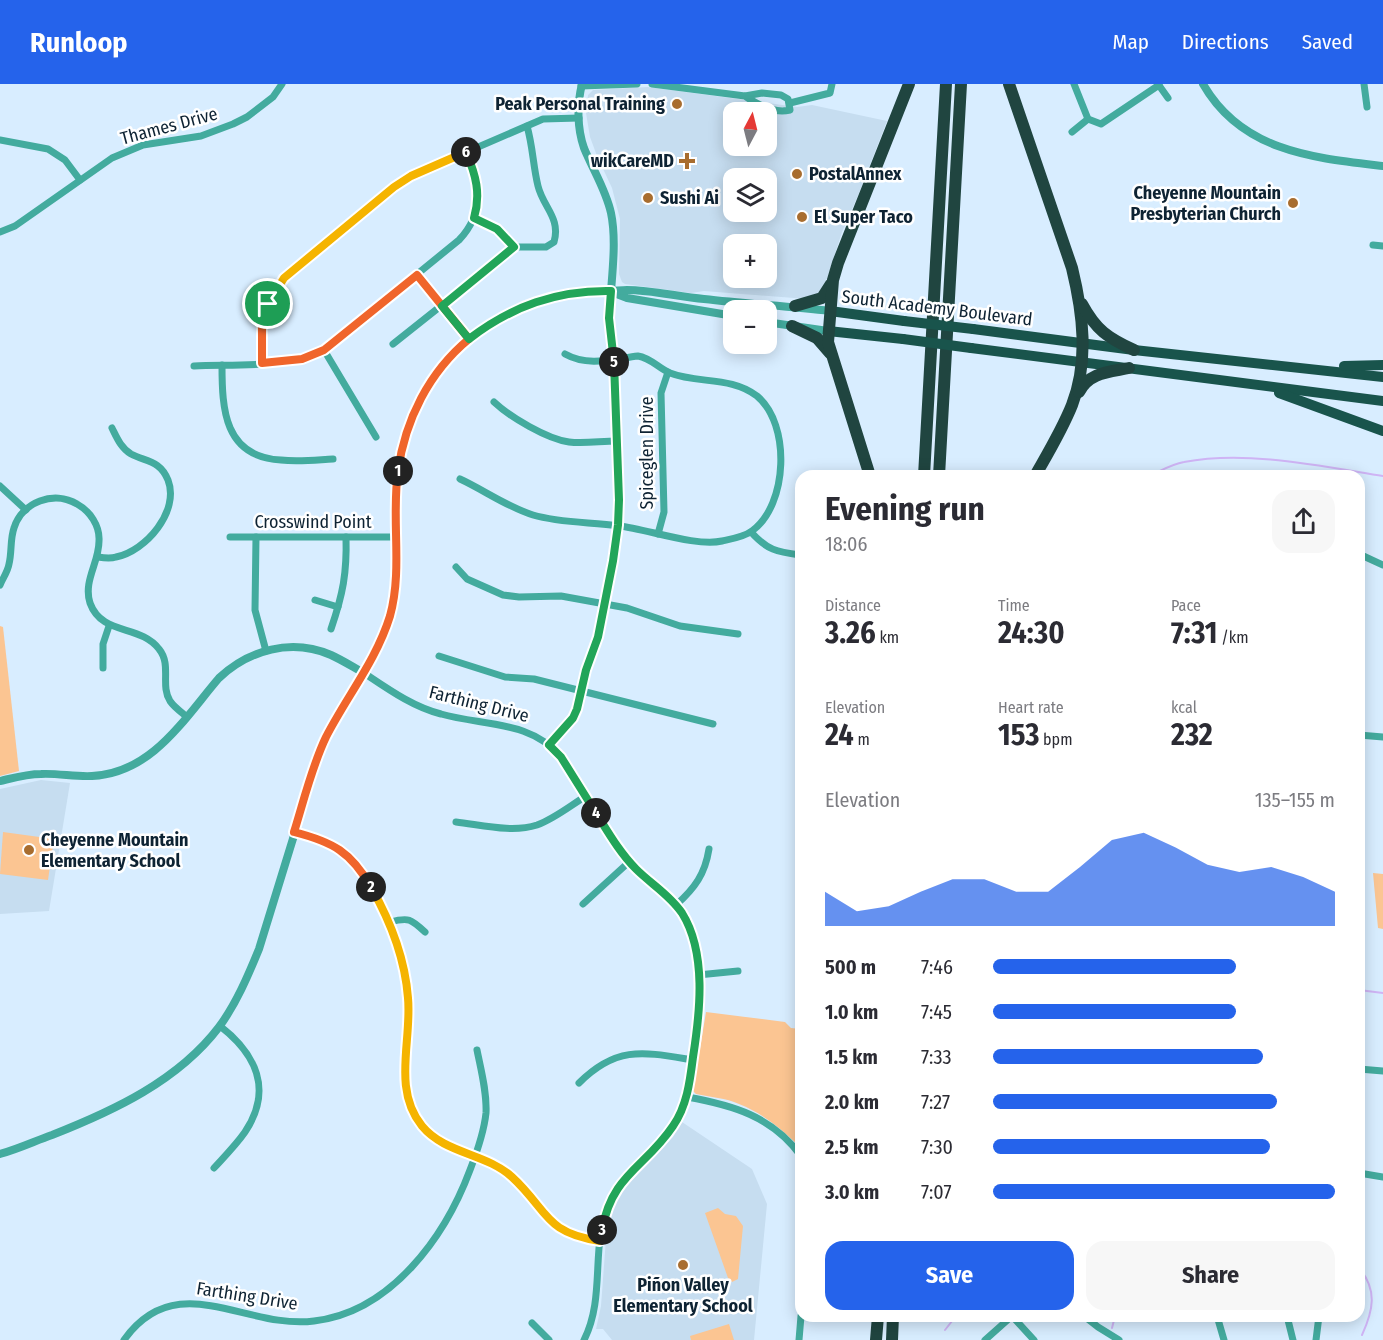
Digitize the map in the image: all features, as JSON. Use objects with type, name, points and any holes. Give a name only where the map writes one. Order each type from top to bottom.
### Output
[{"type":"highway","points":[[868,470],[830,354],[828,331],[833,280],[909,84]]},
{"type":"highway","points":[[924,470],[946,84]]},
{"type":"highway","points":[[939,470],[961,84]]},
{"type":"highway","points":[[1008,84],[1072,268],[1080,299],[1082,362],[1072,404]]},
{"type":"highway","points":[[795,306],[822,298],[833,280]]},
{"type":"highway","points":[[1080,299],[1088,315],[1103,334],[1134,350]]},
{"type":"highway","name":"South Academy Boulevard","points":[[830,311],[1082,344],[1383,376]]},
{"type":"highway","points":[[792,326],[817,338],[830,354]]},
{"type":"highway","name":"South Academy Boulevard","points":[[828,331],[1383,401]]},
{"type":"highway","points":[[1315,368],[1383,365]]},
{"type":"highway","points":[[1038,470],[1063,426],[1082,385],[1098,374],[1129,368]]},
{"type":"highway","points":[[1235,382],[1294,398],[1383,431]]},
{"type":"highway","points":[[876,1340],[878,1322]]},
{"type":"highway","points":[[892,1340],[893,1322]]},
{"type":"street","name":"Thames Drive","points":[[0,232],[15,226],[112,158],[143,145],[201,136],[233,124],[268,102],[282,84]]},
{"type":"street","points":[[549,745],[573,718],[582,691],[586,670],[598,637],[618,525],[613,359],[609,318],[611,214],[584,147],[579,118],[581,85],[637,84]]},
{"type":"street","points":[[653,84],[746,96],[762,93],[781,95],[785,96],[790,103],[790,110],[779,111],[757,104],[746,96]]},
{"type":"street","points":[[790,103],[828,94],[832,91],[832,84]]},
{"type":"street","points":[[1074,84],[1088,119],[1101,124],[1159,84],[1168,98]]},
{"type":"street","points":[[1203,84],[1234,120],[1268,143],[1302,155],[1383,166]]},
{"type":"street","points":[[1364,84],[1366,107]]},
{"type":"street","points":[[262,363],[261,337],[264,315],[284,278],[394,187],[411,176],[543,119],[579,118]]},
{"type":"street","points":[[1072,132],[1088,119]]},
{"type":"street","points":[[393,344],[514,247],[546,247],[554,242],[556,232],[551,211],[539,189],[533,146],[527,126]]},
{"type":"street","points":[[0,140],[48,149],[65,159],[80,180]]},
{"type":"street","points":[[194,366],[295,361],[324,350],[468,231],[478,204],[478,190],[466,152]]},
{"type":"street","points":[[474,218],[497,229],[514,247]]},
{"type":"street","points":[[1373,245],[1383,246]]},
{"type":"street","points":[[417,275],[469,339]]},
{"type":"street","name":"South Academy Boulevard","points":[[0,1154],[99,1116],[132,1099],[186,1061],[220,1026],[246,980],[259,950],[320,751],[331,728],[374,657],[390,614],[395,581],[397,475],[404,439],[429,384],[445,363],[469,339],[507,313],[542,299],[580,291],[628,290],[706,300],[795,306],[830,311]]},
{"type":"street","points":[[611,291],[627,298],[723,314]]},
{"type":"street","name":"South Academy Boulevard","points":[[777,324],[828,331]]},
{"type":"street","points":[[324,350],[376,437]]},
{"type":"street","points":[[460,480],[532,515],[618,525],[707,542],[719,542],[751,532],[768,513],[778,490],[779,439],[774,421],[758,397],[746,388],[668,372],[645,357],[582,362],[565,354]]},
{"type":"street","points":[[222,365],[224,414],[229,428],[250,452],[280,460],[333,459]]},
{"type":"street","name":"Spiceglen Drive","points":[[658,534],[664,512],[661,393],[668,372]]},
{"type":"street","points":[[494,402],[504,411],[560,440],[616,441]]},
{"type":"street","points":[[98,557],[118,557],[144,544],[163,518],[171,492],[168,479],[161,469],[154,462],[132,454],[124,448],[112,428]]},
{"type":"street","points":[[0,486],[26,510]]},
{"type":"street","points":[[0,585],[10,563],[14,527],[26,510],[35,503],[54,498],[74,502],[83,507],[90,514],[100,540],[98,557],[88,582],[88,594],[94,612],[109,626],[144,635],[160,649],[167,667],[167,694],[171,703],[186,716]]},
{"type":"street","points":[[751,532],[766,547],[779,553],[795,555]]},
{"type":"street","name":"Crosswind Point","points":[[230,537],[396,537]]},
{"type":"street","points":[[256,537],[255,610],[266,651]]},
{"type":"street","points":[[331,629],[344,585],[346,537]]},
{"type":"street","points":[[1365,557],[1383,565]]},
{"type":"street","points":[[456,567],[466,579],[503,595],[561,596],[647,614],[680,626],[738,634]]},
{"type":"street","points":[[315,600],[338,607]]},
{"type":"street","points":[[103,668],[103,644],[109,626]]},
{"type":"street","name":"Farthing Drive","points":[[0,782],[35,774],[88,776],[122,771],[148,757],[163,745],[229,669],[242,660],[266,651],[288,647],[317,650],[332,656],[425,709],[526,731],[549,745],[561,757],[629,862],[676,905],[692,935],[698,975],[699,1010],[687,1097],[671,1130],[626,1177],[614,1193],[607,1209],[600,1241],[596,1307],[584,1340]]},
{"type":"street","points":[[439,656],[505,677],[534,679],[713,724]]},
{"type":"street","points":[[1365,736],[1383,737]]},
{"type":"street","points":[[456,822],[527,828],[545,821],[586,796]]},
{"type":"street","points":[[294,832],[322,839],[349,856],[364,874],[390,922],[403,961],[408,999],[409,1023],[405,1080],[408,1101],[415,1116],[428,1132],[443,1144],[496,1166],[512,1177],[546,1217],[560,1229],[576,1237],[600,1241]]},
{"type":"street","points":[[676,905],[702,877],[709,849]]},
{"type":"street","points":[[583,904],[629,862]]},
{"type":"street","points":[[390,922],[413,920],[425,932]]},
{"type":"street","points":[[698,975],[738,971]]},
{"type":"street","points":[[214,1168],[244,1134],[253,1116],[258,1097],[257,1078],[247,1051],[236,1038],[220,1026]]},
{"type":"street","name":"Farthing Drive","points":[[124,1340],[144,1319],[164,1308],[176,1305],[208,1304],[262,1318],[290,1322],[328,1319],[362,1305],[404,1274],[431,1244],[459,1197],[475,1156],[486,1112],[477,1050]]},
{"type":"street","points":[[579,1083],[607,1060],[629,1054],[648,1053],[693,1060]]},
{"type":"street","points":[[1365,1070],[1383,1071]]},
{"type":"street","points":[[687,1097],[735,1107],[752,1114],[770,1126],[795,1150]]},
{"type":"street","points":[[1365,1174],[1383,1177]]},
{"type":"street","points":[[799,1340],[800,1322]]},
{"type":"street","points":[[985,1340],[1005,1322]]},
{"type":"street","points":[[1018,1322],[1034,1340]]},
{"type":"street","points":[[1092,1322],[1119,1340]]},
{"type":"street","points":[[1220,1322],[1224,1340]]},
{"type":"street","points":[[1288,1322],[1293,1340]]},
{"type":"street","points":[[1316,1340],[1318,1322]]},
{"type":"street","points":[[532,1323],[549,1340]]},
{"type":"shaded area","points":[[648,87],[760,102],[723,102],[723,156],[777,156],[777,104],[797,107],[812,105],[887,121],[842,232],[825,285],[814,298],[704,291],[691,293],[622,282],[619,274],[620,219],[612,188],[590,137],[586,113],[588,95],[593,90]]},
{"type":"shaded area","points":[[0,626],[3,627],[19,771],[0,776]]},
{"type":"shaded area","name":"Cheyenne Mountain Elementary School","points":[[41,780],[70,783],[49,911],[0,914],[0,789]]},
{"type":"shaded area","points":[[3,832],[54,839],[48,880],[0,874]]},
{"type":"shaded area","points":[[1373,873],[1383,874],[1383,929],[1378,928]]},
{"type":"shaded area","points":[[706,1012],[785,1022],[791,1028],[795,1028],[795,1142],[755,1112],[729,1100],[696,1094],[693,1091]]},
{"type":"shaded area","name":"Piñon Valley Elementary School","points":[[682,1122],[752,1169],[767,1204],[754,1340],[612,1340],[603,1329],[596,1329],[601,1306],[607,1225],[611,1213],[620,1193],[673,1137]]},
{"type":"shaded area","points":[[718,1208],[725,1214],[736,1216],[743,1226],[738,1279],[732,1282],[728,1278],[705,1213]]},
{"type":"shaded area","points":[[729,1324],[734,1340],[691,1340],[690,1336]]},
{"type":"waterway","points":[[1162,470],[1180,463],[1233,458],[1284,461],[1346,470]]},
{"type":"waterway","points":[[1365,473],[1383,476]]},
{"type":"waterway","points":[[1365,991],[1383,993]]},
{"type":"waterway","points":[[1362,1335],[1369,1318],[1372,1301],[1365,1276]]},
{"type":"waterway","points":[[945,1330],[951,1322]]},
{"type":"waterway","points":[[1112,1328],[1114,1322]]},
{"type":"place","name":"Peak Personal Training","points":[[677,104]]},
{"type":"place","name":"wikCareMD","points":[[687,161]]},
{"type":"place","name":"PostalAnnex","points":[[797,174]]},
{"type":"place","name":"Sushi Ai","points":[[648,198]]},
{"type":"place","name":"Cheyenne Mountain Presbyterian Church","points":[[1293,203]]},
{"type":"place","name":"El Super Taco","points":[[802,217]]},
{"type":"place","name":"Cheyenne Mountain Elementary School","points":[[29,850]]},
{"type":"place","name":"Piñon Valley Elementary School","points":[[683,1265]]},
{"type":"route","points":[[268,304],[262,326],[262,363],[288,362],[315,355],[324,350],[417,275],[442,306],[469,339],[445,363],[429,384],[404,439],[397,475],[396,562],[390,614],[374,657],[331,728],[320,751],[294,832],[322,839],[349,856],[364,874],[390,922],[403,961],[408,999],[406,1090],[408,1101],[421,1125],[443,1144],[485,1160],[504,1171],[560,1229],[576,1237],[600,1241],[604,1217],[614,1193],[626,1177],[671,1130],[684,1104],[699,1019],[698,975],[694,944],[685,918],[672,900],[629,862],[561,757],[549,745],[573,718],[577,709],[586,670],[598,637],[618,525],[615,376],[609,318],[611,291],[580,291],[542,299],[507,313],[469,339],[442,306],[514,247],[497,229],[474,218],[478,204],[478,190],[476,177],[466,152],[411,176],[394,187],[284,278],[268,304]]}]
